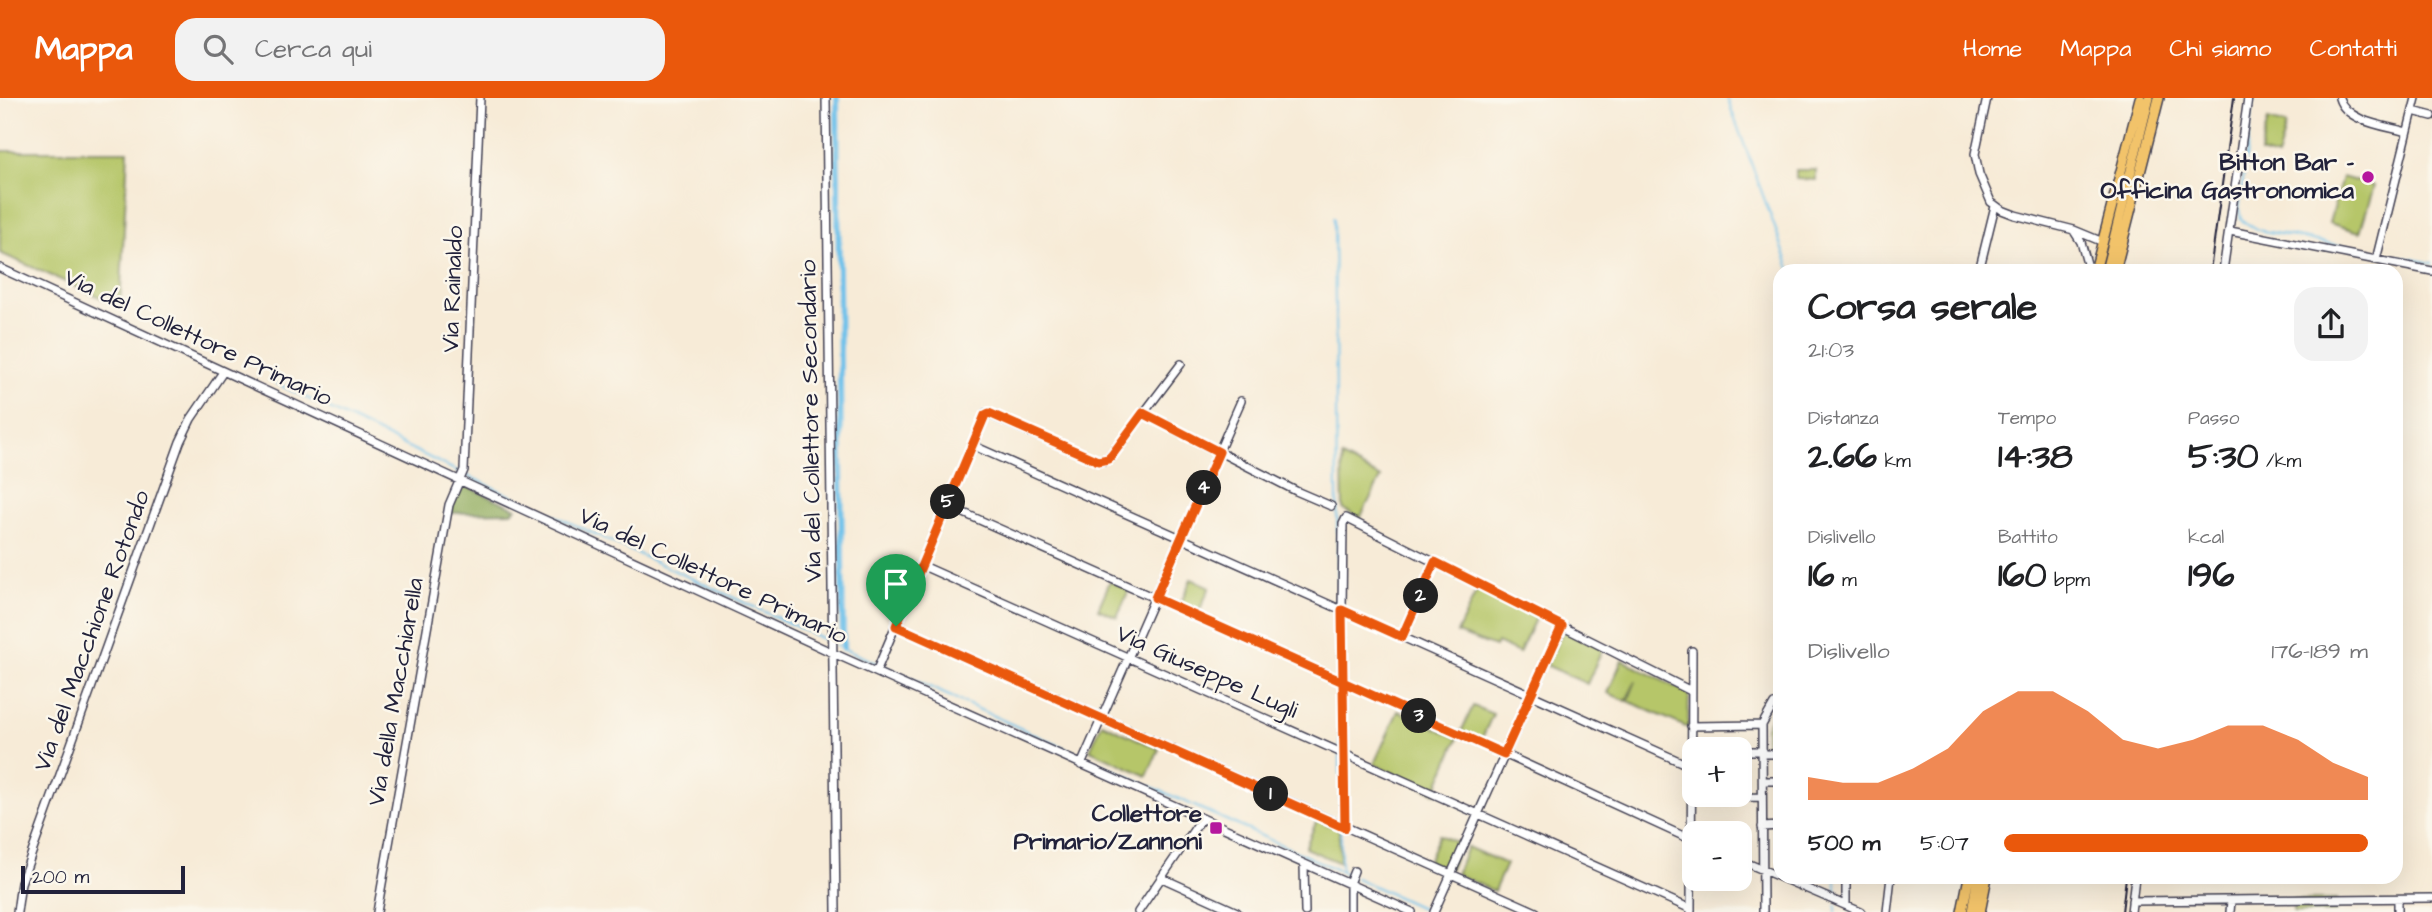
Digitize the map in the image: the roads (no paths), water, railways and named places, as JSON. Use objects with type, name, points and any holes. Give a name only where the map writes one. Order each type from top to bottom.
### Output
[{"type":"main road","points":[[2097,264],[2140,98]]},
{"type":"main road","points":[[2108,264],[2150,98]]},
{"type":"main road","points":[[2117,264],[2159,98]]},
{"type":"main road","points":[[1962,912],[1968,884]]},
{"type":"main road","points":[[1972,912],[1977,884]]},
{"type":"main road","points":[[1980,912],[1986,884]]},
{"type":"street","name":"Via Rainaldo","points":[[462,476],[480,98]]},
{"type":"street","name":"Via del Collettore Secondario","points":[[826,98],[835,912]]},
{"type":"street","points":[[1987,98],[1975,154],[1987,196],[1995,206],[2015,215],[2074,230],[2103,242]]},
{"type":"street","points":[[2224,264],[2248,98]]},
{"type":"street","points":[[2339,98],[2345,110],[2353,115],[2407,132]]},
{"type":"street","points":[[2376,259],[2416,98]]},
{"type":"street","points":[[2413,111],[2432,116]]},
{"type":"street","points":[[1981,264],[1995,206]]},
{"type":"street","points":[[2074,230],[2081,242],[2087,264]]},
{"type":"street","points":[[2230,231],[2399,264]]},
{"type":"street","points":[[2403,265],[2432,271]]},
{"type":"street","name":"Via del Collettore Primario","points":[[0,268],[223,372],[462,476],[833,653],[1412,912]]},
{"type":"street","points":[[876,672],[985,415],[989,413],[1103,461],[1112,455],[1181,364]]},
{"type":"street","name":"Via del Macchione Rotondo","points":[[17,912],[21,883],[180,442],[191,419],[223,372]]},
{"type":"street","points":[[1081,765],[1241,401]]},
{"type":"street","points":[[1143,413],[1331,506]]},
{"type":"street","points":[[972,445],[1682,762]]},
{"type":"street","name":"Via della Macchiarella","points":[[377,912],[446,520],[454,491],[462,476]]},
{"type":"street","points":[[946,505],[1682,835]]},
{"type":"street","points":[[1345,828],[1338,609],[1345,518],[1354,520],[1691,691]]},
{"type":"street","points":[[1402,637],[1435,562]]},
{"type":"street","name":"Via Giuseppe Lugli","points":[[921,565],[1691,911]]},
{"type":"street","points":[[896,626],[1536,912]]},
{"type":"street","points":[[1436,909],[1562,626]]},
{"type":"street","points":[[1692,651],[1692,737]]},
{"type":"street","points":[[1763,912],[1762,725],[1773,706]]},
{"type":"street","points":[[1691,726],[1762,725]]},
{"type":"street","points":[[1752,752],[1773,754]]},
{"type":"street","points":[[1763,781],[1773,781]]},
{"type":"street","points":[[1752,797],[1762,797]]},
{"type":"street","points":[[1138,912],[1202,818]]},
{"type":"street","points":[[1762,827],[1773,827]]},
{"type":"street","points":[[1304,864],[1305,912]]},
{"type":"street","points":[[1752,865],[1773,875]]},
{"type":"street","points":[[1350,912],[1349,884],[1354,871]]},
{"type":"street","points":[[1162,878],[1237,912]]},
{"type":"street","points":[[1795,884],[1861,912]]},
{"type":"street","points":[[1843,904],[1845,884]]},
{"type":"street","points":[[1887,912],[1890,884]]},
{"type":"street","points":[[2131,912],[2134,884]]},
{"type":"street","points":[[1691,891],[1691,911]]},
{"type":"street","points":[[2132,901],[2432,898]]},
{"type":"street","points":[[2398,899],[2398,912]]},
{"type":"street","points":[[2230,912],[2231,901]]},
{"type":"waterway","points":[[837,98],[843,648]]},
{"type":"waterway","points":[[1727,98],[1788,264]]},
{"type":"waterway","points":[[2254,98],[2239,209],[2241,220],[2258,230],[2374,252]]},
{"type":"waterway","points":[[1334,218],[1339,679]]},
{"type":"waterway","points":[[2379,253],[2432,263]]},
{"type":"waterway","points":[[276,383],[461,473]]},
{"type":"waterway","points":[[466,475],[830,642]]},
{"type":"waterway","points":[[835,645],[878,664]]},
{"type":"waterway","points":[[883,666],[1082,756]]},
{"type":"waterway","points":[[1339,684],[1340,749]]},
{"type":"waterway","points":[[1340,754],[1341,822]]},
{"type":"waterway","points":[[1087,758],[1351,876]]},
{"type":"waterway","points":[[1341,828],[1341,871]]},
{"type":"waterway","points":[[1356,878],[1430,912]]},
{"type":"waterway","points":[[1836,884],[1836,897]]},
{"type":"waterway","points":[[1836,906],[1836,912]]},
{"type":"railway","points":[[2211,264],[2234,98]]},
{"type":"railway","points":[[2122,912],[2125,884]]},
{"type":"place","name":"Bitton Bar – Officina Gastronomica","points":[[2368,177]]},
{"type":"place","name":"Collettore Primario/Zannoni","points":[[1216,828]]}]
